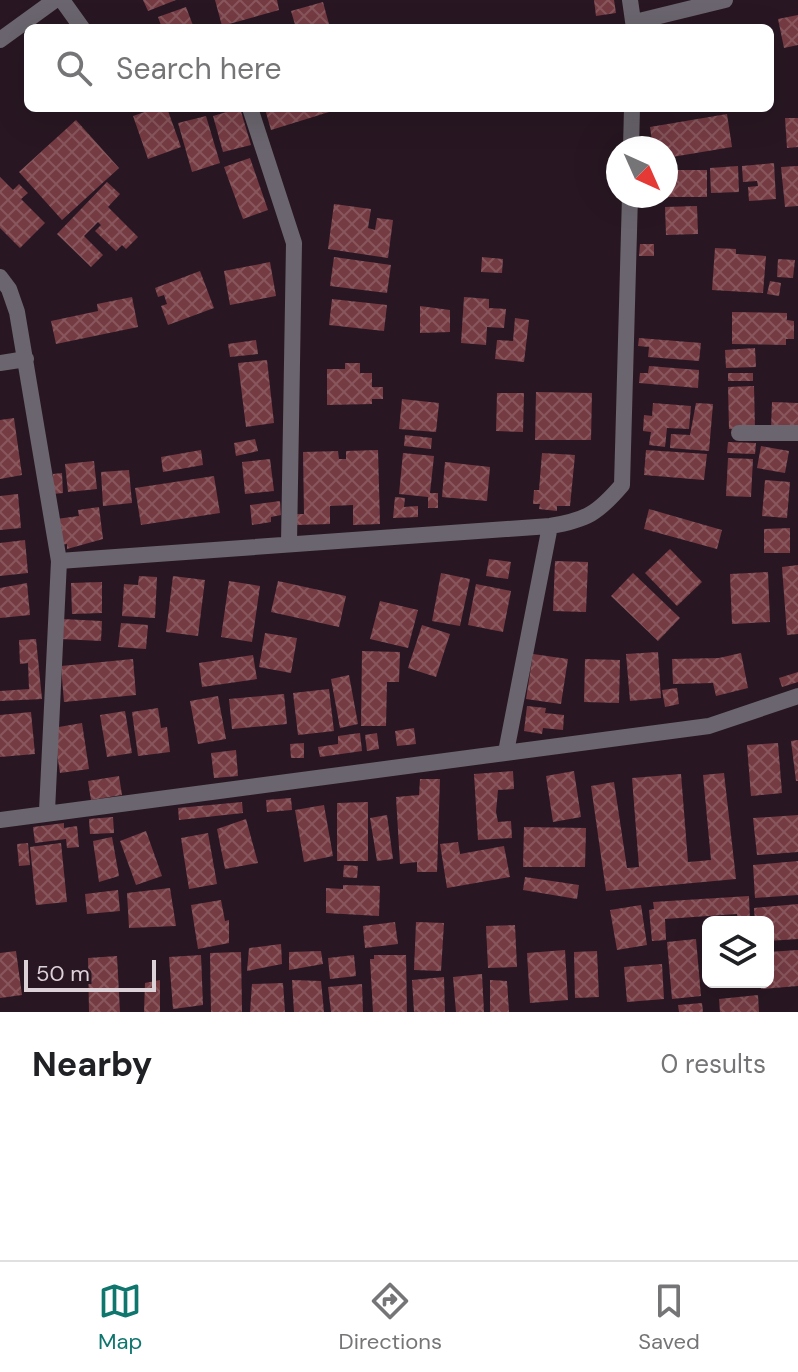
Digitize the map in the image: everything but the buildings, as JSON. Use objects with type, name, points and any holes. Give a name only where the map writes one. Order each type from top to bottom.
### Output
[{"type":"street","points":[[0,40],[55,0]]},
{"type":"street","points":[[62,0],[79,24]]},
{"type":"street","points":[[630,0],[634,24]]},
{"type":"street","points":[[638,24],[725,0]]},
{"type":"street","points":[[251,112],[294,243],[289,543]]},
{"type":"street","points":[[631,136],[632,112]]},
{"type":"street","points":[[59,561],[550,526],[576,522],[601,510],[622,485],[630,208]]},
{"type":"street","points":[[0,277],[9,289],[17,312],[59,561],[47,811]]},
{"type":"street","points":[[0,363],[26,359]]},
{"type":"street","points":[[739,433],[798,433]]},
{"type":"street","points":[[506,752],[550,526]]},
{"type":"street","points":[[0,820],[47,811],[709,726],[798,696]]}]
